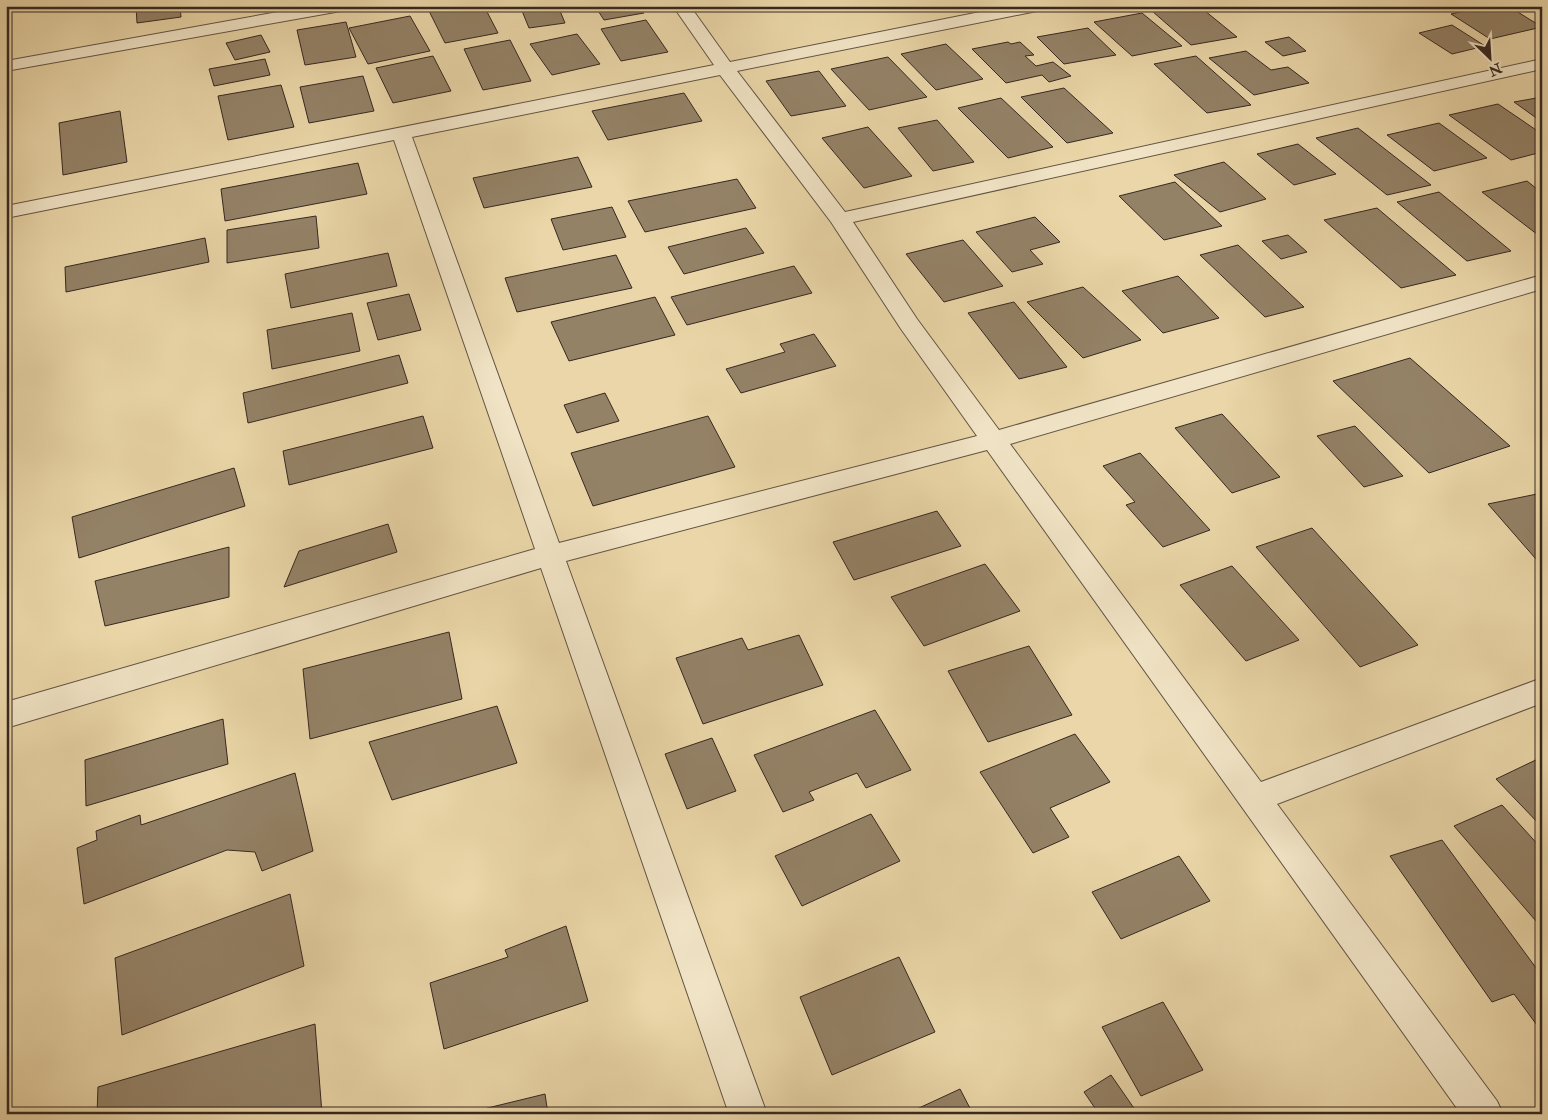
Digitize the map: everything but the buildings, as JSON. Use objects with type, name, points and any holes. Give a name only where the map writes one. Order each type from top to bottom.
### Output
[{"type":"street","points":[[6,66],[341,6]]},
{"type":"street","points":[[680,6],[840,219],[909,324],[1484,1114]]},
{"type":"street","points":[[6,212],[724,67],[1037,6]]},
{"type":"street","points":[[840,219],[1542,64]]},
{"type":"street","points":[[401,133],[748,1114]]},
{"type":"street","points":[[6,715],[551,555],[994,440],[1542,282]]},
{"type":"street","points":[[1255,798],[1542,690]]}]
